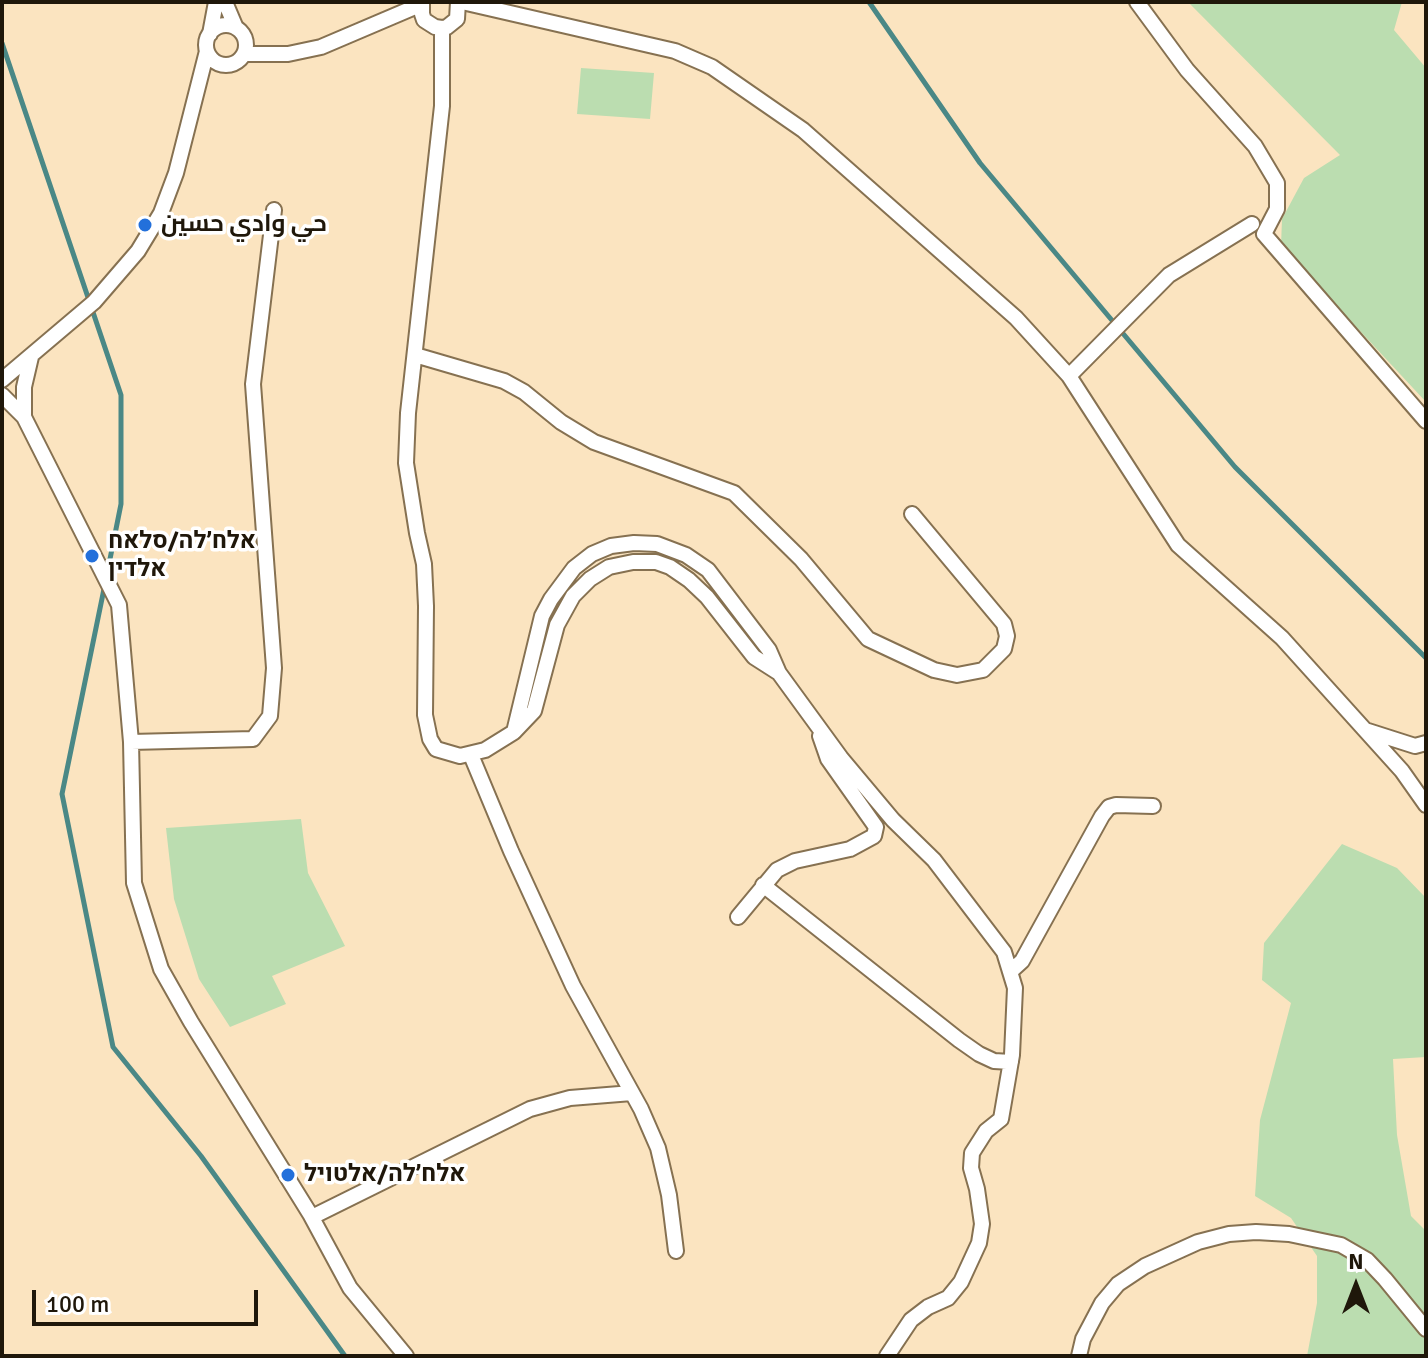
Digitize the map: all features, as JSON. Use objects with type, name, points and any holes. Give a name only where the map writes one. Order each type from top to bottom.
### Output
[{"type":"street","points":[[6,374],[31,357],[94,302],[138,251],[161,213],[176,173],[200,84],[216,2]]},
{"type":"street","points":[[200,84],[244,54],[246,43],[225,2]]},
{"type":"street","points":[[244,54],[288,54],[321,47],[422,3],[424,20],[435,27],[447,27],[457,19],[460,2],[675,51],[712,67],[803,130],[1016,318],[1069,376],[1178,545],[1282,638],[1402,771],[1426,805]]},
{"type":"street","points":[[1137,2],[1187,70],[1255,146],[1277,183],[1277,209],[1264,234],[1426,421]]},
{"type":"street","points":[[210,34],[219,27],[236,28]]},
{"type":"street","points":[[442,28],[442,106],[408,413],[406,463],[424,564],[426,728],[436,749],[449,755],[471,755],[502,741],[534,711],[557,625],[573,596],[590,579],[609,567],[633,562],[656,562],[670,567],[707,597],[754,657],[779,673],[893,820],[934,860],[977,914],[1004,952],[1011,971],[1016,1012],[1001,1119],[986,1131],[972,1153],[971,1168],[982,1224],[972,1260],[961,1282],[948,1298],[928,1307],[911,1320],[887,1356]]},
{"type":"street","points":[[207,51],[213,60],[224,65]]},
{"type":"street","points":[[131,742],[253,739],[270,716],[274,668],[253,384],[274,210]]},
{"type":"street","points":[[1069,376],[1169,275],[1252,224]]},
{"type":"street","points":[[415,355],[504,381],[594,442],[734,493],[801,559],[868,639],[934,670],[957,675],[983,670],[1004,649],[1007,636],[1004,624],[912,514]]},
{"type":"street","points":[[24,417],[24,387],[31,357]]},
{"type":"street","points":[[2,395],[24,417],[119,605],[131,742],[134,883],[161,969],[312,1217],[350,1288],[406,1356]]},
{"type":"street","points":[[2,410],[24,417]]},
{"type":"street","points":[[738,917],[777,870],[795,861],[850,849],[874,836],[876,827],[828,759],[816,724]]},
{"type":"street","points":[[1365,730],[1415,746],[1426,743]]},
{"type":"street","points":[[471,755],[573,986],[632,1093],[658,1148],[669,1195],[676,1251]]},
{"type":"street","points":[[1011,971],[1022,961],[1109,807],[1153,806]]},
{"type":"street","points":[[763,885],[959,1040],[987,1058],[1011,1062]]},
{"type":"street","points":[[312,1217],[530,1109],[570,1098],[632,1093]]},
{"type":"street","points":[[1079,1356],[1083,1339],[1102,1303],[1118,1284],[1158,1260],[1198,1242],[1229,1234],[1289,1234],[1341,1245],[1367,1260],[1426,1329]]},
{"type":"green space","points":[[1188,2],[1402,2],[1394,30],[1426,68],[1426,402],[1281,246],[1282,219],[1304,178],[1340,155]]},
{"type":"green space","points":[[581,68],[654,73],[650,119],[577,114]]},
{"type":"green space","points":[[301,819],[308,873],[345,946],[272,976],[286,1004],[230,1027],[199,979],[174,899],[166,828]]},
{"type":"green space","points":[[1342,844],[1397,868],[1426,898],[1426,1057],[1393,1059],[1397,1135],[1411,1216],[1426,1231],[1426,1356],[1307,1356],[1317,1303],[1317,1256],[1291,1218],[1255,1196],[1260,1120],[1291,1003],[1262,980],[1264,943]]},
{"type":"waterway","points":[[869,2],[980,163],[1235,467],[1426,658]]},
{"type":"waterway","points":[[2,43],[121,395],[121,504],[107,574]]},
{"type":"waterway","points":[[105,584],[62,794],[113,1047],[201,1156],[345,1356]]},
{"type":"place","name":"حي وادي حسين","points":[[145,225]]},
{"type":"place","name":"אלח׳לה/סלאח אלדין","points":[[92,556]]},
{"type":"place","name":"אלח׳לה/אלטויל","points":[[288,1175]]}]
